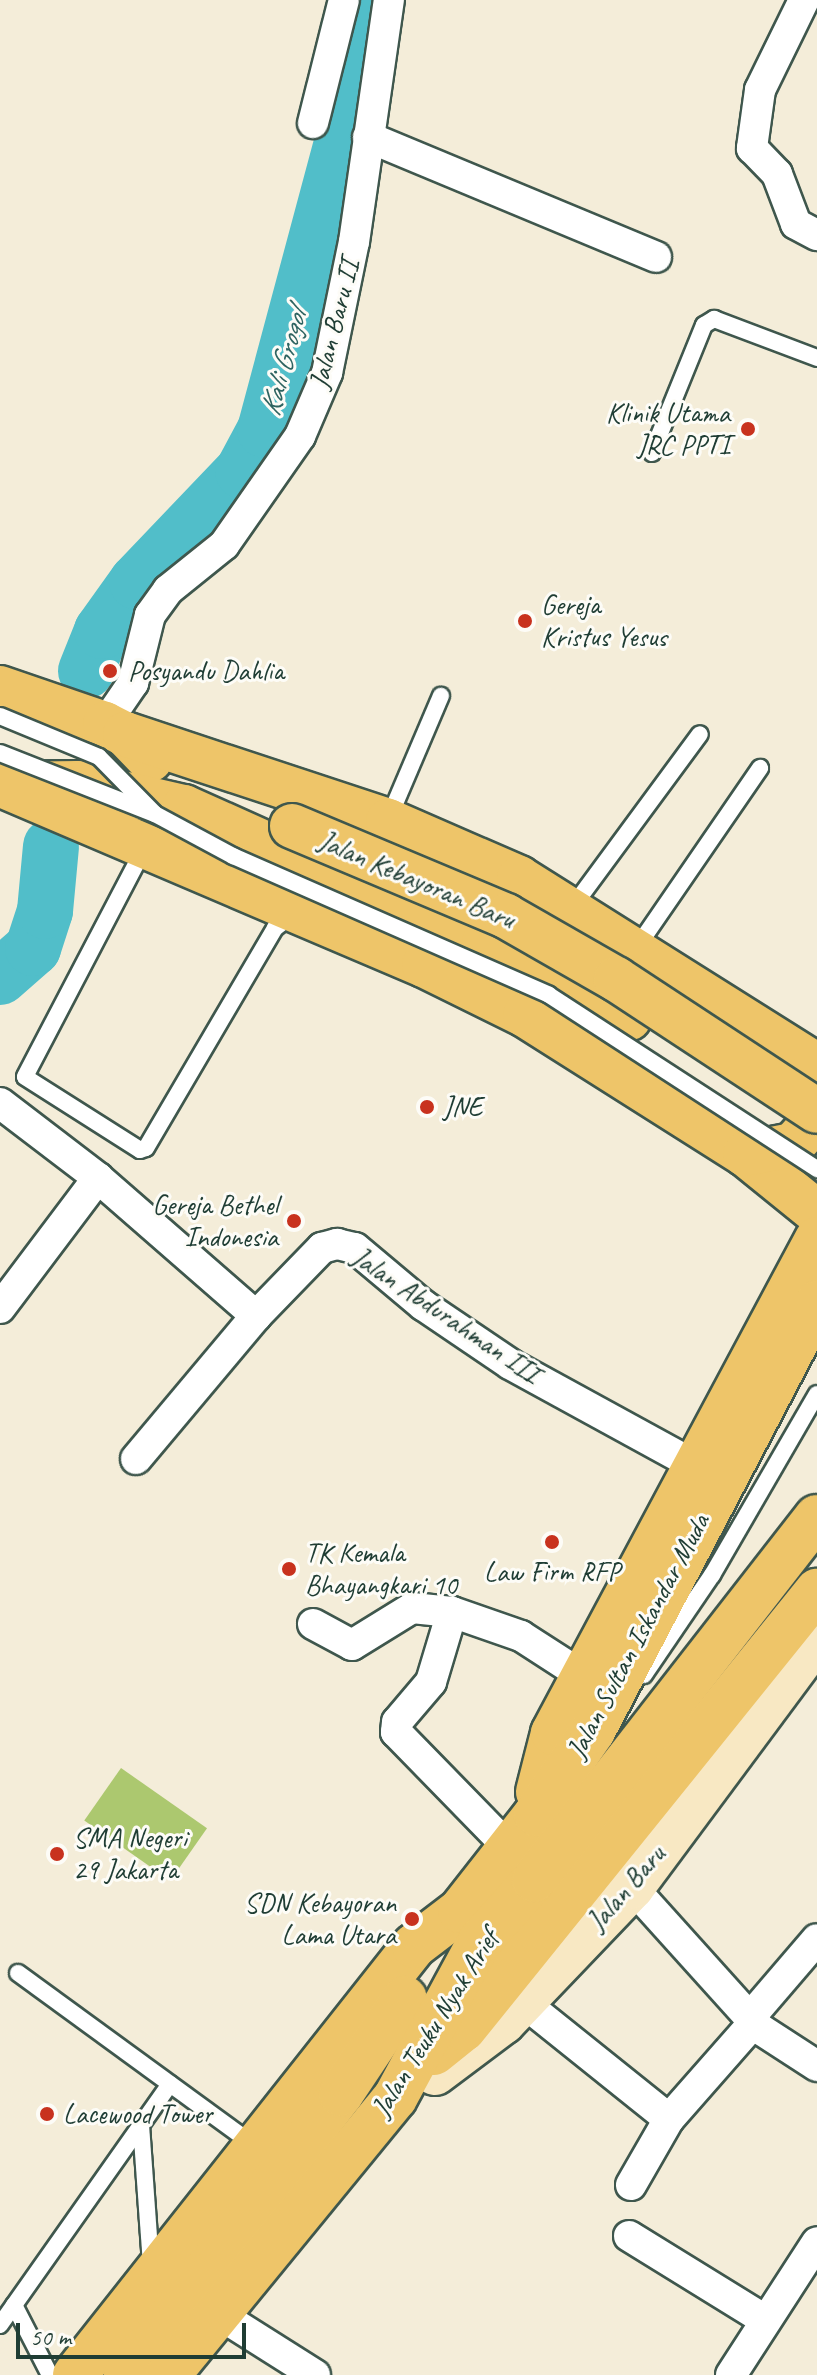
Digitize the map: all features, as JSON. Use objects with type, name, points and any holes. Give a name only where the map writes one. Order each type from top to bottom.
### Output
[{"type":"main road","name":"Jalan Kebayoran Baru","points":[[0,688],[115,729],[153,763],[280,837],[553,975],[629,1018],[817,1142]]},
{"type":"main road","points":[[115,729],[388,821],[519,878],[814,1070]]},
{"type":"main road","name":"Jalan Kebayoran Baru","points":[[1,779],[78,783],[169,804],[280,837],[506,916],[616,979],[817,1111]]},
{"type":"main road","points":[[1,779],[150,830],[298,912],[424,965],[525,1015],[745,1154],[817,1212]]},
{"type":"main road","points":[[745,1154],[793,1145],[814,1122],[817,1102]]},
{"type":"main road","points":[[536,1814],[540,1776],[553,1733],[693,1464],[817,1239]]},
{"type":"main road","name":"Jalan Sultan Iskandar Muda","points":[[536,1814],[593,1731],[817,1303]]},
{"type":"main road","name":"Jalan Teuku Nyak Arief","points":[[75,2375],[414,1946],[470,1926],[534,1880],[817,1517]]},
{"type":"main road","points":[[405,2081],[464,2029],[817,1591]]},
{"type":"main road","name":"Jalan Baru","points":[[405,2081],[471,2051],[523,2002],[632,1887],[817,1638]]},
{"type":"main road","name":"Jalan Teuku Nyak Arief","points":[[168,2375],[405,2081],[470,1926],[510,1849],[536,1814]]},
{"type":"main road","points":[[126,2375],[470,1926]]},
{"type":"street","points":[[313,123],[344,0]]},
{"type":"street","name":"Jalan Baru II","points":[[115,729],[133,683],[150,615],[168,590],[224,545],[300,436],[327,373],[344,302],[389,0]]},
{"type":"street","points":[[804,0],[760,90],[752,148],[777,174],[796,224],[817,235]]},
{"type":"street","points":[[368,137],[656,257]]},
{"type":"street","points":[[0,1103],[98,1178],[256,1316]]},
{"type":"street","points":[[0,1308],[98,1178]]},
{"type":"street","name":"Jalan Abdurahman III","points":[[136,1459],[256,1316],[322,1248],[355,1248],[423,1305],[510,1364],[693,1464]]},
{"type":"street","points":[[313,1624],[352,1645],[412,1608],[452,1612],[521,1636],[583,1676]]},
{"type":"street","points":[[452,1612],[431,1682],[397,1722],[396,1732],[510,1849]]},
{"type":"street","points":[[632,1887],[753,2019],[817,2066]]},
{"type":"street","points":[[631,2185],[669,2119],[817,1939]]},
{"type":"street","points":[[523,2002],[669,2119]]},
{"type":"street","points":[[629,2236],[765,2320]]},
{"type":"street","points":[[731,2375],[817,2242]]},
{"type":"street","points":[[217,2313],[315,2375]]},
{"type":"lane","points":[[652,453],[704,325],[714,319],[817,358]]},
{"type":"lane","points":[[388,821],[441,696]]},
{"type":"lane","points":[[0,716],[99,757],[150,830],[272,874],[549,995],[817,1169]]},
{"type":"lane","points":[[570,910],[700,734]]},
{"type":"lane","points":[[634,951],[760,768]]},
{"type":"lane","points":[[150,830],[25,1077],[140,1150],[146,1148],[275,928],[298,912]]},
{"type":"lane","name":"Jalan Sultan Iskandar Muda","points":[[536,1814],[558,1799],[581,1769],[712,1575],[817,1394]]},
{"type":"lane","points":[[470,1926],[817,1494]]},
{"type":"lane","points":[[18,1973],[254,2145]]},
{"type":"lane","points":[[0,2325],[170,2084]]},
{"type":"lane","points":[[141,2125],[152,2274]]},
{"type":"lane","points":[[14,2305],[50,2375]]},
{"type":"green space","points":[[121,1768],[207,1828],[170,1881],[84,1820]]},
{"type":"waterway","name":"Kali Grogol","points":[[86,671],[102,631],[137,582],[243,471],[265,430],[363,65],[371,0]]},
{"type":"waterway","name":"Kali Grogol","points":[[0,977],[33,948],[45,911],[51,846]]},
{"type":"place","name":"Klinik Utama JRC PPTI","points":[[748,429]]},
{"type":"place","name":"Gereja Kristus Yesus","points":[[525,621]]},
{"type":"place","name":"Posyandu Dahlia","points":[[110,671]]},
{"type":"place","name":"JNE","points":[[427,1107]]},
{"type":"place","name":"Gereja Bethel Indonesia","points":[[294,1221]]},
{"type":"place","name":"Law Firm RFP","points":[[552,1542]]},
{"type":"place","name":"TK Kemala Bhayangkari 10","points":[[289,1569]]},
{"type":"place","name":"SMA Negeri 29 Jakarta","points":[[57,1854]]},
{"type":"place","name":"SDN Kebayoran Lama Utara","points":[[412,1919]]},
{"type":"place","name":"Lacewood Tower","points":[[47,2114]]}]
